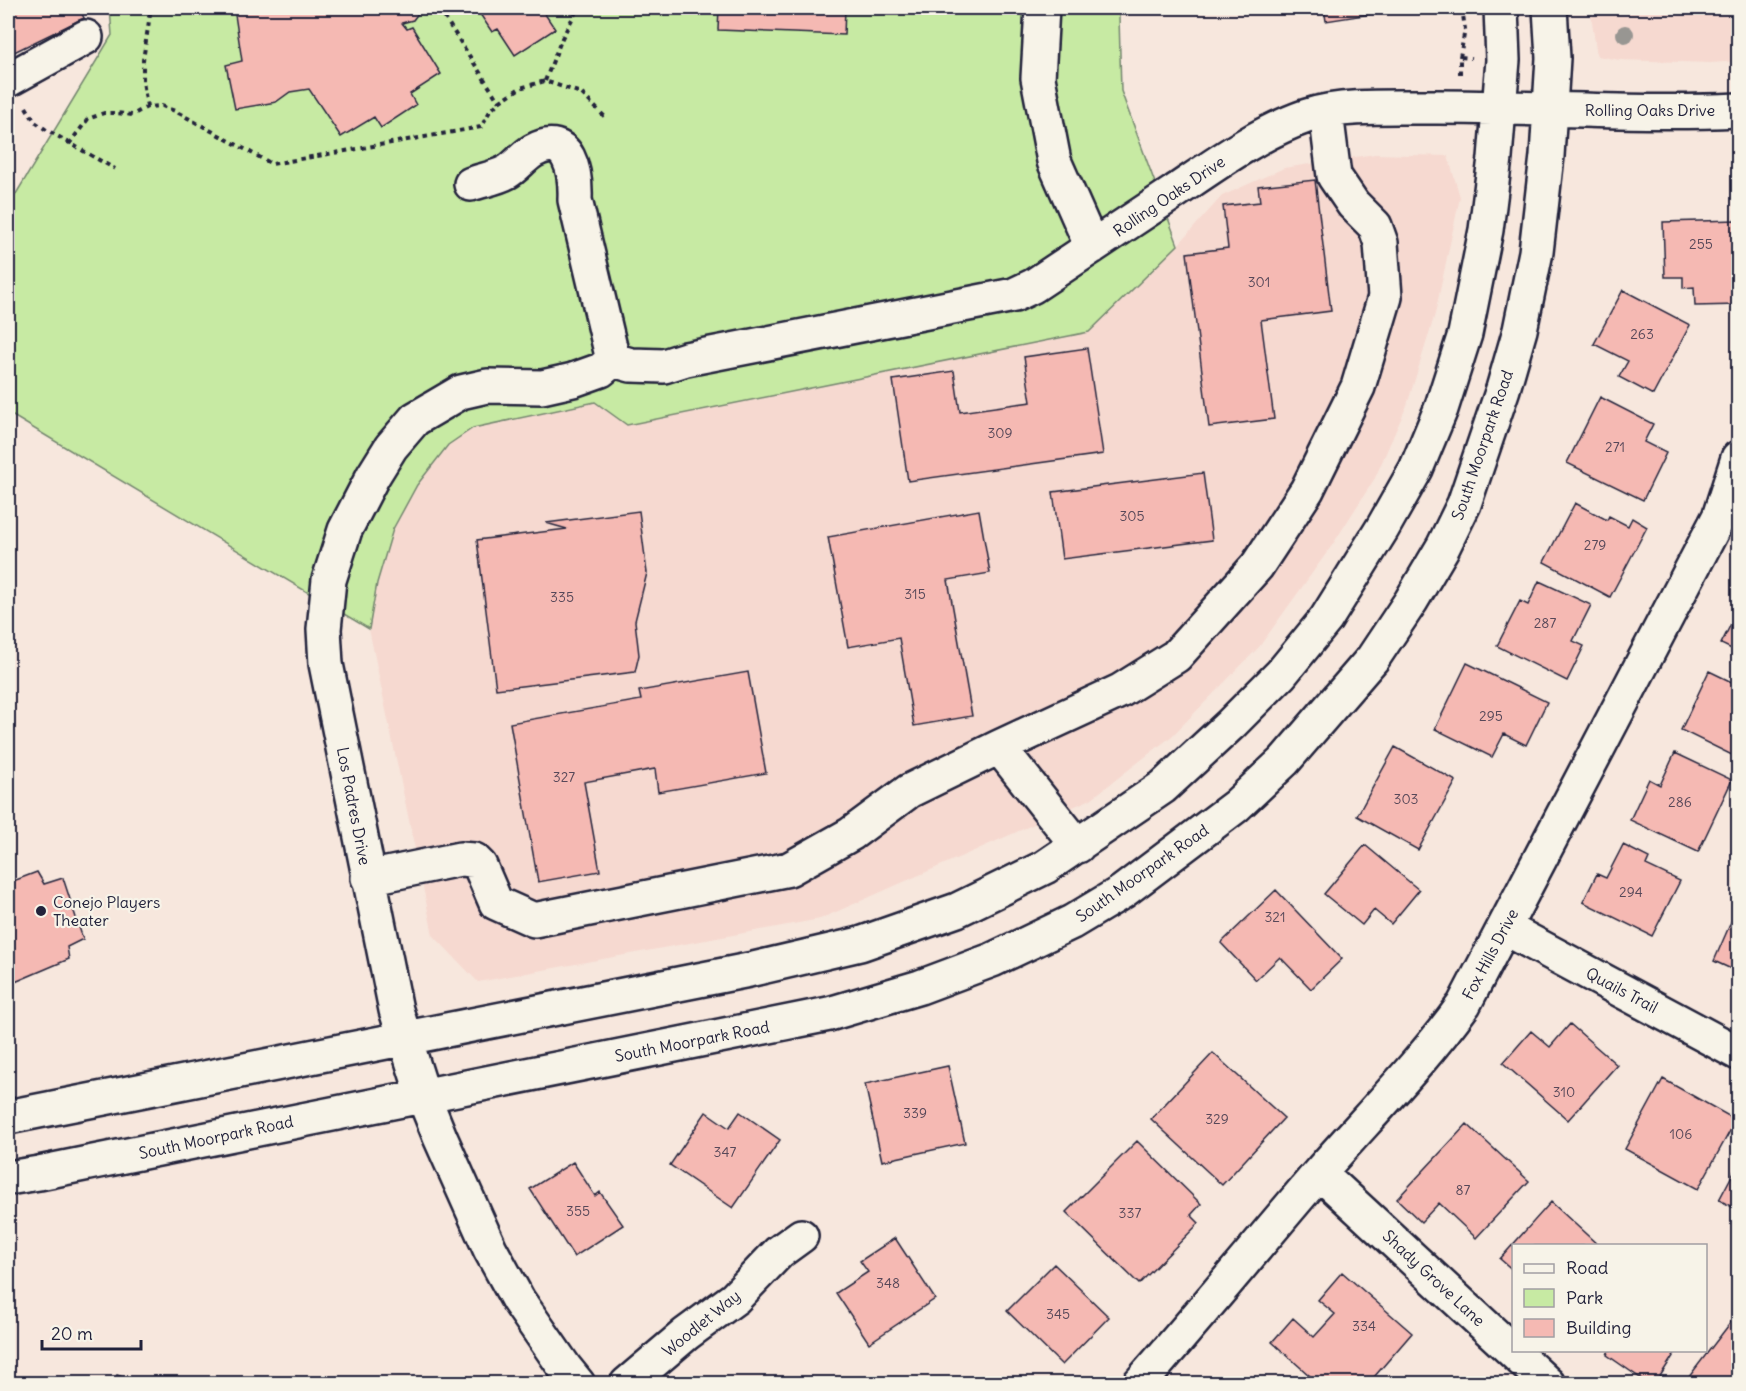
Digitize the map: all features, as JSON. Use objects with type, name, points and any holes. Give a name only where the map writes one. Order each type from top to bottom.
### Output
[{"type":"street","points":[[1042,8],[1038,78],[1054,161],[1092,247]]},
{"type":"street","points":[[8,1117],[749,970],[860,944],[957,910],[1045,867],[1163,787],[1232,724],[1281,674],[1326,619],[1382,530],[1416,469],[1441,409],[1465,334],[1479,270],[1486,230],[1500,107],[1503,60],[1501,8]]},
{"type":"street","name":"South Moorpark Road","points":[[8,1178],[828,1014],[920,987],[992,960],[1072,922],[1122,892],[1236,806],[1284,761],[1373,658],[1443,547],[1464,504],[1520,330],[1536,252],[1547,156],[1553,58],[1550,8]]},
{"type":"street","points":[[8,80],[86,38]]},
{"type":"street","name":"Rolling Oaks Drive","points":[[613,360],[631,365],[664,366],[686,359],[1014,295],[1033,286],[1235,151],[1271,131],[1308,116],[1373,108],[1500,107],[1695,112],[1738,110]]},
{"type":"street","points":[[368,878],[460,859],[474,860],[480,866],[496,903],[534,920],[789,869],[851,834],[909,791],[1120,691],[1176,656],[1257,566],[1307,490],[1358,387],[1385,297],[1381,243],[1375,226],[1353,204],[1334,176],[1326,112]]},
{"type":"street","points":[[471,184],[507,172],[528,154],[544,147],[555,147],[563,151],[570,159],[576,186],[576,200],[613,360]]},
{"type":"street","name":"Los Padres Drive","points":[[578,1383],[518,1300],[490,1249],[423,1095],[396,1010],[326,664],[324,629],[328,580],[345,530],[391,447],[415,419],[461,392],[487,386],[542,387],[573,380],[601,370],[613,360]]},
{"type":"street","name":"Fox Hills Drive","points":[[1139,1383],[1445,1030],[1464,1004],[1719,517],[1738,458]]},
{"type":"street","points":[[999,747],[1078,846]]},
{"type":"street","name":"Quails Trail","points":[[1504,928],[1738,1053]]},
{"type":"street","name":"Shady Grove Lane","points":[[1320,1173],[1512,1350]]},
{"type":"street","name":"Woodlet Way","points":[[627,1383],[686,1334],[735,1298],[779,1252],[801,1236]]},
{"type":"street","name":"Shady Grove Lane","points":[[1514,1352],[1548,1383]]},
{"type":"path","points":[[147,107],[143,81],[151,8]]},
{"type":"path","points":[[443,8],[445,18],[499,102]]},
{"type":"path","points":[[545,81],[562,38],[578,8]]},
{"type":"path","points":[[1460,57],[1465,29],[1462,8]]},
{"type":"path","points":[[69,144],[88,119],[104,113],[132,115],[147,107],[162,106],[272,164],[481,127],[490,111],[499,102],[520,88],[545,81],[581,93],[606,118]]},
{"type":"path","points":[[34,122],[115,169]]},
{"type":"shaded area","points":[[1590,8],[1738,8],[1738,61],[1711,63],[1620,60],[1597,56]]},
{"type":"shaded area","points":[[1375,154],[1448,156],[1460,197],[1435,314],[1407,405],[1375,478],[1333,544],[1259,647],[1172,736],[1091,799],[820,919],[478,982],[433,935],[369,629],[377,583],[393,529],[417,485],[448,444],[473,428],[595,402],[1089,332],[1178,245],[1222,196],[1284,168]]},
{"type":"green space","points":[[110,8],[1120,8],[1121,91],[1178,245],[1089,332],[627,425],[595,402],[473,428],[448,445],[417,485],[393,529],[377,583],[369,629],[8,413],[8,207],[112,35]]},
{"type":"building","points":[[15,8],[79,8],[84,18],[8,55],[8,11]]},
{"type":"building","points":[[234,8],[422,8],[413,20],[402,23],[407,29],[412,27],[441,74],[410,94],[416,105],[381,128],[374,117],[341,137],[309,89],[290,92],[276,102],[235,109],[226,65],[242,61]]},
{"type":"building","points":[[476,8],[541,8],[555,29],[515,55],[498,29],[492,32]]},
{"type":"building","points":[[719,8],[845,8],[844,35],[718,30]]},
{"type":"building","points":[[1324,8],[1370,8],[1371,14],[1326,21]]},
{"type":"building","points":[[1315,180],[1331,311],[1261,320],[1274,419],[1209,427],[1187,253],[1228,248],[1223,206],[1260,202],[1258,186]]},
{"type":"building","points":[[1737,220],[1738,305],[1695,306],[1694,287],[1683,288],[1683,277],[1665,277],[1663,222]]},
{"type":"building","points":[[1623,290],[1690,325],[1653,395],[1619,377],[1628,361],[1594,344]]},
{"type":"building","points":[[1087,348],[1103,454],[908,481],[893,380],[954,371],[960,412],[1031,402],[1024,357]]},
{"type":"building","points":[[1600,397],[1653,424],[1644,442],[1666,453],[1643,500],[1567,463]]},
{"type":"building","points":[[1203,473],[1212,540],[1062,559],[1053,492]]},
{"type":"building","points":[[1575,503],[1607,520],[1609,516],[1628,526],[1632,518],[1647,527],[1610,597],[1544,562]]},
{"type":"building","points":[[979,510],[990,573],[948,580],[972,716],[914,726],[899,638],[848,647],[828,537]]},
{"type":"building","points":[[639,511],[647,573],[635,621],[639,655],[635,672],[496,689],[477,540],[567,529],[546,523]]},
{"type":"building","points":[[1539,581],[1591,605],[1573,641],[1584,646],[1567,681],[1497,646],[1520,601],[1528,605]]},
{"type":"building","points":[[1738,610],[1738,652],[1721,644]]},
{"type":"building","points":[[1467,663],[1547,702],[1526,745],[1504,734],[1492,757],[1435,729]]},
{"type":"building","points":[[1709,671],[1738,685],[1738,758],[1681,730]]},
{"type":"building","points":[[748,672],[766,773],[658,792],[655,769],[584,782],[600,871],[538,882],[510,723],[641,700],[639,691]]},
{"type":"building","points":[[1395,747],[1456,781],[1418,850],[1357,816]]},
{"type":"building","points":[[1675,753],[1732,780],[1698,852],[1630,820],[1649,779],[1660,785]]},
{"type":"building","points":[[1365,845],[1419,890],[1391,924],[1374,910],[1362,925],[1324,894]]},
{"type":"building","points":[[1623,845],[1649,858],[1646,865],[1680,881],[1652,936],[1583,902],[1597,874],[1606,878]]},
{"type":"building","name":"Conejo Players Theater","points":[[37,872],[44,884],[63,878],[83,939],[67,947],[69,959],[8,985],[8,883]]},
{"type":"building","points":[[1276,890],[1342,959],[1311,989],[1280,957],[1256,980],[1221,943]]},
{"type":"building","points":[[1738,906],[1738,972],[1714,961]]},
{"type":"building","points":[[1570,1024],[1617,1065],[1568,1120],[1503,1063],[1531,1031],[1550,1047]]},
{"type":"building","points":[[1213,1053],[1284,1118],[1222,1185],[1151,1119]]},
{"type":"building","points":[[948,1066],[965,1143],[882,1161],[865,1084]]},
{"type":"building","points":[[1663,1079],[1736,1120],[1698,1189],[1625,1149]]},
{"type":"building","points":[[706,1112],[729,1128],[740,1112],[780,1140],[733,1208],[670,1165]]},
{"type":"building","points":[[1467,1124],[1529,1181],[1476,1238],[1439,1203],[1421,1222],[1397,1199]]},
{"type":"building","points":[[1137,1141],[1201,1204],[1191,1215],[1199,1223],[1139,1284],[1066,1212]]},
{"type":"building","points":[[573,1162],[595,1196],[600,1192],[623,1225],[574,1257],[530,1189]]},
{"type":"building","points":[[1738,1164],[1738,1210],[1719,1200]]},
{"type":"building","points":[[1551,1202],[1597,1244],[1513,1244]]},
{"type":"building","points":[[895,1238],[935,1299],[869,1343],[836,1293],[868,1272],[860,1261]]},
{"type":"building","points":[[1512,1246],[1512,1269],[1500,1259]]},
{"type":"building","points":[[1054,1264],[1109,1317],[1062,1365],[1007,1311]]},
{"type":"building","points":[[1342,1272],[1412,1333],[1368,1384],[1319,1384],[1272,1342],[1293,1318],[1314,1337],[1335,1314],[1318,1300]]},
{"type":"building","points":[[1738,1313],[1738,1384],[1686,1384],[1685,1382]]},
{"type":"building","points":[[1608,1352],[1676,1352],[1655,1384],[1649,1384],[1607,1355]]},
{"type":"building","points":[[117,1375],[143,1384],[114,1384]]},
{"type":"building","points":[[1238,1377],[1245,1384],[1232,1384]]},
{"type":"building","points":[[1451,1377],[1459,1384],[1445,1384]]},
{"type":"building","points":[[1282,1378],[1289,1384],[1277,1384]]},
{"type":"place","name":"Conejo Players Theater","points":[[41,911]]}]
